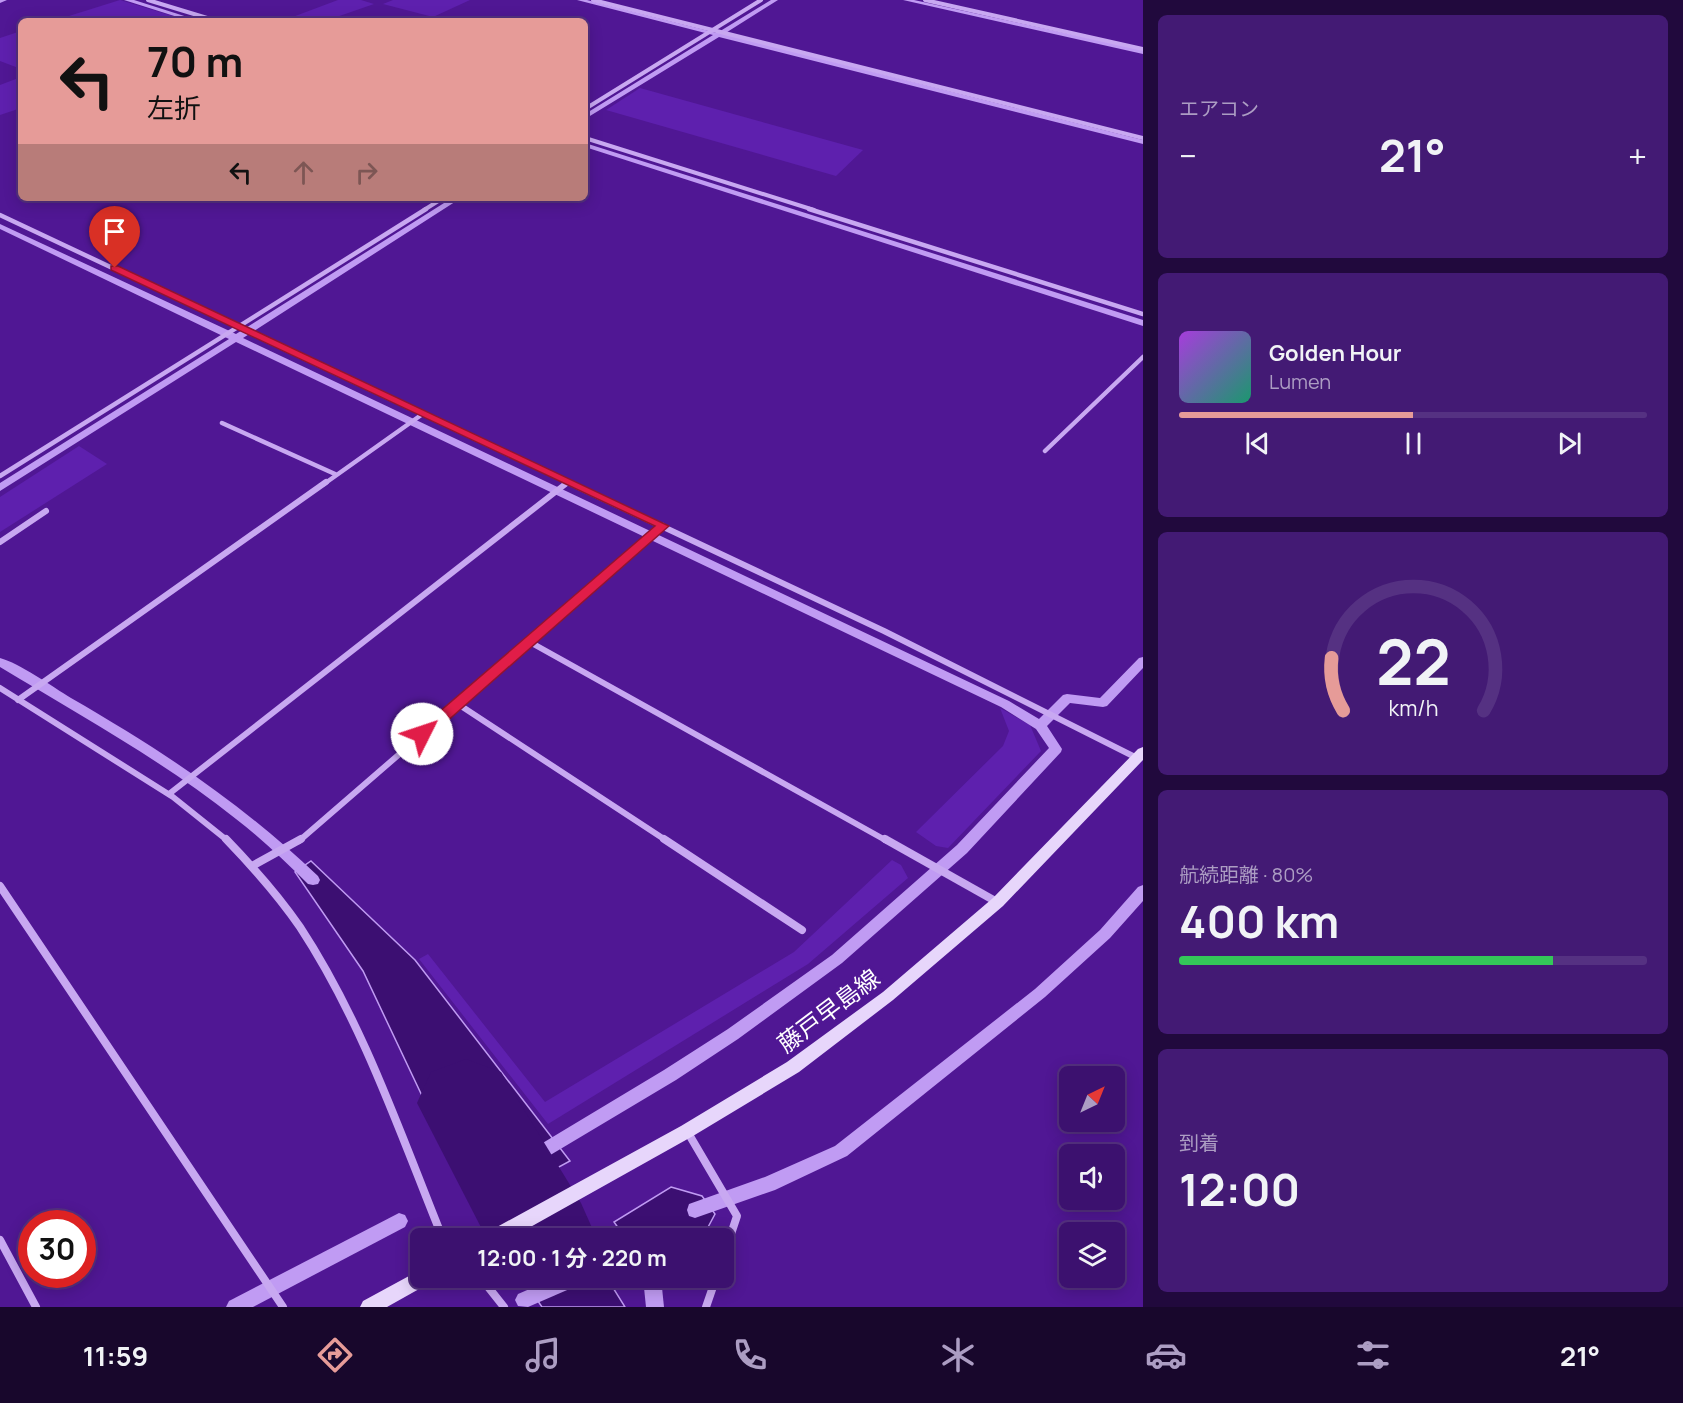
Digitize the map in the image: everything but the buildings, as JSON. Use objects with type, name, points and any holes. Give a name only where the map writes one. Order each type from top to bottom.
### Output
[{"type":"main road","name":"藤戸早島線","points":[[512,1228],[687,1131],[802,1060],[888,996],[998,902],[1140,755]]},
{"type":"main road","points":[[369,1307],[410,1285]]},
{"type":"street","points":[[148,0],[207,18]]},
{"type":"street","points":[[593,0],[1143,138]]},
{"type":"street","points":[[588,107],[761,0]]},
{"type":"street","points":[[925,0],[1143,48]]},
{"type":"street","points":[[588,139],[1143,314]]},
{"type":"street","points":[[0,476],[438,201]]},
{"type":"street","points":[[0,215],[254,333],[421,415],[1140,755]]},
{"type":"street","points":[[1045,452],[1143,357]]},
{"type":"street","points":[[18,700],[421,415]]},
{"type":"street","points":[[222,423],[335,474]]},
{"type":"street","points":[[169,794],[566,483]]},
{"type":"street","points":[[0,542],[46,511]]},
{"type":"street","points":[[252,866],[299,842],[661,528]]},
{"type":"street","points":[[528,642],[998,902]]},
{"type":"street","points":[[0,688],[169,794],[225,838],[280,898],[309,941],[350,1012],[438,1228]]},
{"type":"street","points":[[458,704],[802,930]]},
{"type":"street","points":[[0,886],[283,1307]]},
{"type":"street","points":[[687,1131],[737,1216],[733,1228]]},
{"type":"street","points":[[0,1240],[36,1307]]},
{"type":"street","points":[[489,1288],[504,1307]]},
{"type":"street","points":[[706,1307],[713,1288]]},
{"type":"shaded area","points":[[120,0],[173,16],[167,18],[63,18]]},
{"type":"shaded area","points":[[338,0],[361,0],[374,4],[334,18],[290,18]]},
{"type":"shaded area","points":[[393,0],[470,0],[433,17],[383,4]]},
{"type":"shaded area","points":[[18,32],[18,68],[0,61],[0,38]]},
{"type":"shaded area","points":[[18,78],[18,109],[0,115],[0,85]]},
{"type":"shaded area","points":[[640,88],[863,150],[836,176],[606,110]]},
{"type":"shaded area","points":[[79,446],[107,464],[0,532],[0,497]]},
{"type":"shaded area","points":[[1000,708],[1030,725],[1041,751],[948,848],[936,846],[916,832],[1003,746],[1009,731]]},
{"type":"shaded area","points":[[892,860],[901,865],[908,878],[808,964],[548,1124],[419,959],[428,954],[545,1102],[794,952]]},
{"type":"shaded area","points":[[311,861],[415,960],[570,1161],[479,1210],[459,1174],[363,971],[295,872]]},
{"type":"shaded area","points":[[671,1187],[702,1196],[715,1214],[708,1228],[618,1228],[614,1222]]},
{"type":"shaded area","points":[[529,1288],[613,1288],[625,1307],[542,1307]]},
{"type":"waterway","points":[[0,1],[4,0]]},
{"type":"waterway","points":[[127,0],[187,18]]},
{"type":"waterway","points":[[580,0],[718,35]]},
{"type":"waterway","points":[[718,35],[775,0]]},
{"type":"waterway","points":[[906,0],[1143,52]]},
{"type":"waterway","points":[[588,115],[718,35]]},
{"type":"waterway","points":[[718,35],[1143,142]]},
{"type":"waterway","points":[[588,146],[1143,323]]},
{"type":"waterway","points":[[236,338],[452,201]]},
{"type":"waterway","points":[[0,226],[236,338]]},
{"type":"waterway","points":[[0,488],[236,338]]},
{"type":"waterway","points":[[236,338],[1005,704],[1040,726]]},
{"type":"waterway","points":[[1040,726],[1067,698],[1103,703],[1143,661]]},
{"type":"waterway","points":[[0,662],[164,760],[204,787],[242,816],[313,880]]},
{"type":"waterway","points":[[542,1152],[733,1034],[837,959],[962,849],[1056,749],[1040,726]]},
{"type":"waterway","points":[[695,1210],[769,1184],[841,1151],[1040,993],[1105,934],[1143,891]]},
{"type":"waterway","points":[[466,1103],[538,1228]]},
{"type":"waterway","points":[[235,1307],[399,1221]]},
{"type":"waterway","points":[[524,1300],[552,1288]]},
{"type":"waterway","points":[[653,1288],[655,1307]]},
{"type":"route","points":[[115,268],[663,526],[422,734]]}]
